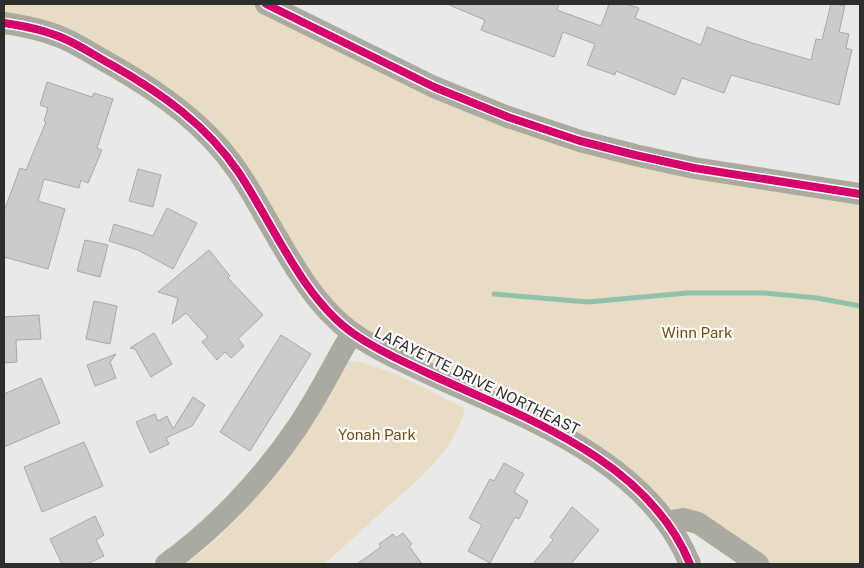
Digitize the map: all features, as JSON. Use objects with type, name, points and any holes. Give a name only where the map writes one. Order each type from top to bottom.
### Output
[{"type":"street","points":[[266,4],[434,86],[508,117],[571,138],[694,168],[860,194]]},
{"type":"street","name":"LAFAYETTE DRIVE NORTHEAST","points":[[4,23],[28,26],[66,39],[146,85],[185,113],[215,142],[238,172],[311,292],[352,333],[386,354],[538,424],[578,446],[632,483],[650,501],[667,522],[690,564]]},
{"type":"street","points":[[166,564],[211,528],[279,452],[306,413],[352,333]]},
{"type":"street","points":[[667,522],[683,518],[698,523],[758,564]]},
{"type":"green space","name":"Winn Park","points":[[4,4],[275,4],[480,111],[860,201],[860,564],[755,564],[560,440],[348,330],[189,120],[87,60],[4,22]]},
{"type":"green space","name":"Yonah Park","points":[[357,361],[393,373],[465,408],[453,438],[434,464],[324,564],[184,564],[203,551],[223,533],[247,507],[287,460],[348,362]]},
{"type":"building","points":[[447,4],[559,4],[557,10],[601,26],[609,4],[626,4],[639,8],[635,18],[701,45],[707,27],[752,43],[811,60],[816,39],[822,40],[831,4],[836,4],[845,6],[839,32],[849,34],[846,48],[852,50],[839,105],[731,75],[724,93],[682,78],[675,95],[616,71],[615,75],[587,65],[595,44],[563,32],[554,57],[481,30],[485,20]]},
{"type":"building","points":[[47,82],[92,97],[94,93],[113,99],[97,148],[102,150],[88,183],[81,180],[79,188],[44,179],[38,201],[65,209],[48,269],[4,257],[4,211],[20,168],[26,170],[46,122],[44,121],[48,108],[40,105]]},
{"type":"building","points":[[138,169],[161,175],[153,207],[129,201]]},
{"type":"building","points":[[167,208],[197,223],[173,269],[138,250],[109,241],[114,224],[153,236]]},
{"type":"building","points":[[85,240],[108,245],[100,277],[77,271]]},
{"type":"building","points":[[209,250],[230,276],[228,278],[263,315],[238,339],[244,346],[231,358],[225,352],[217,360],[202,342],[208,337],[186,313],[172,324],[178,298],[158,292]]},
{"type":"building","points":[[94,301],[117,306],[110,344],[86,339]]},
{"type":"building","points":[[39,315],[41,339],[16,340],[17,362],[4,363],[4,317]]},
{"type":"building","points":[[154,333],[172,364],[151,377],[135,349],[130,348]]},
{"type":"building","points":[[281,335],[311,354],[250,451],[220,432]]},
{"type":"building","points":[[116,354],[110,362],[116,378],[95,386],[87,365]]},
{"type":"building","points":[[41,378],[60,423],[4,447],[4,394]]},
{"type":"building","points":[[193,397],[205,405],[192,426],[166,438],[169,444],[150,453],[136,422],[155,414],[158,421],[167,416],[173,429]]},
{"type":"building","points":[[84,442],[103,486],[42,512],[24,467]]},
{"type":"building","points":[[504,463],[524,474],[514,492],[528,501],[519,519],[515,517],[490,563],[468,551],[482,525],[469,518],[490,479],[494,481]]},
{"type":"building","points":[[572,507],[599,530],[571,564],[533,564],[553,540],[550,537]]},
{"type":"building","points":[[95,516],[104,535],[96,540],[104,556],[87,564],[62,564],[50,539]]},
{"type":"building","points":[[403,533],[412,544],[409,546],[422,564],[357,564],[381,547],[379,544],[393,534],[396,538]]},
{"type":"waterway","points":[[494,294],[588,302],[687,293],[765,293],[817,298],[860,306]]},
{"type":"cycle path","points":[[266,4],[434,87],[508,117],[580,141],[694,168],[860,194]]},
{"type":"cycle path","points":[[4,23],[42,31],[71,42],[148,87],[182,112],[213,140],[239,173],[290,260],[319,301],[336,319],[354,334],[383,351],[545,427],[615,471],[646,497],[671,528],[690,564]]}]
